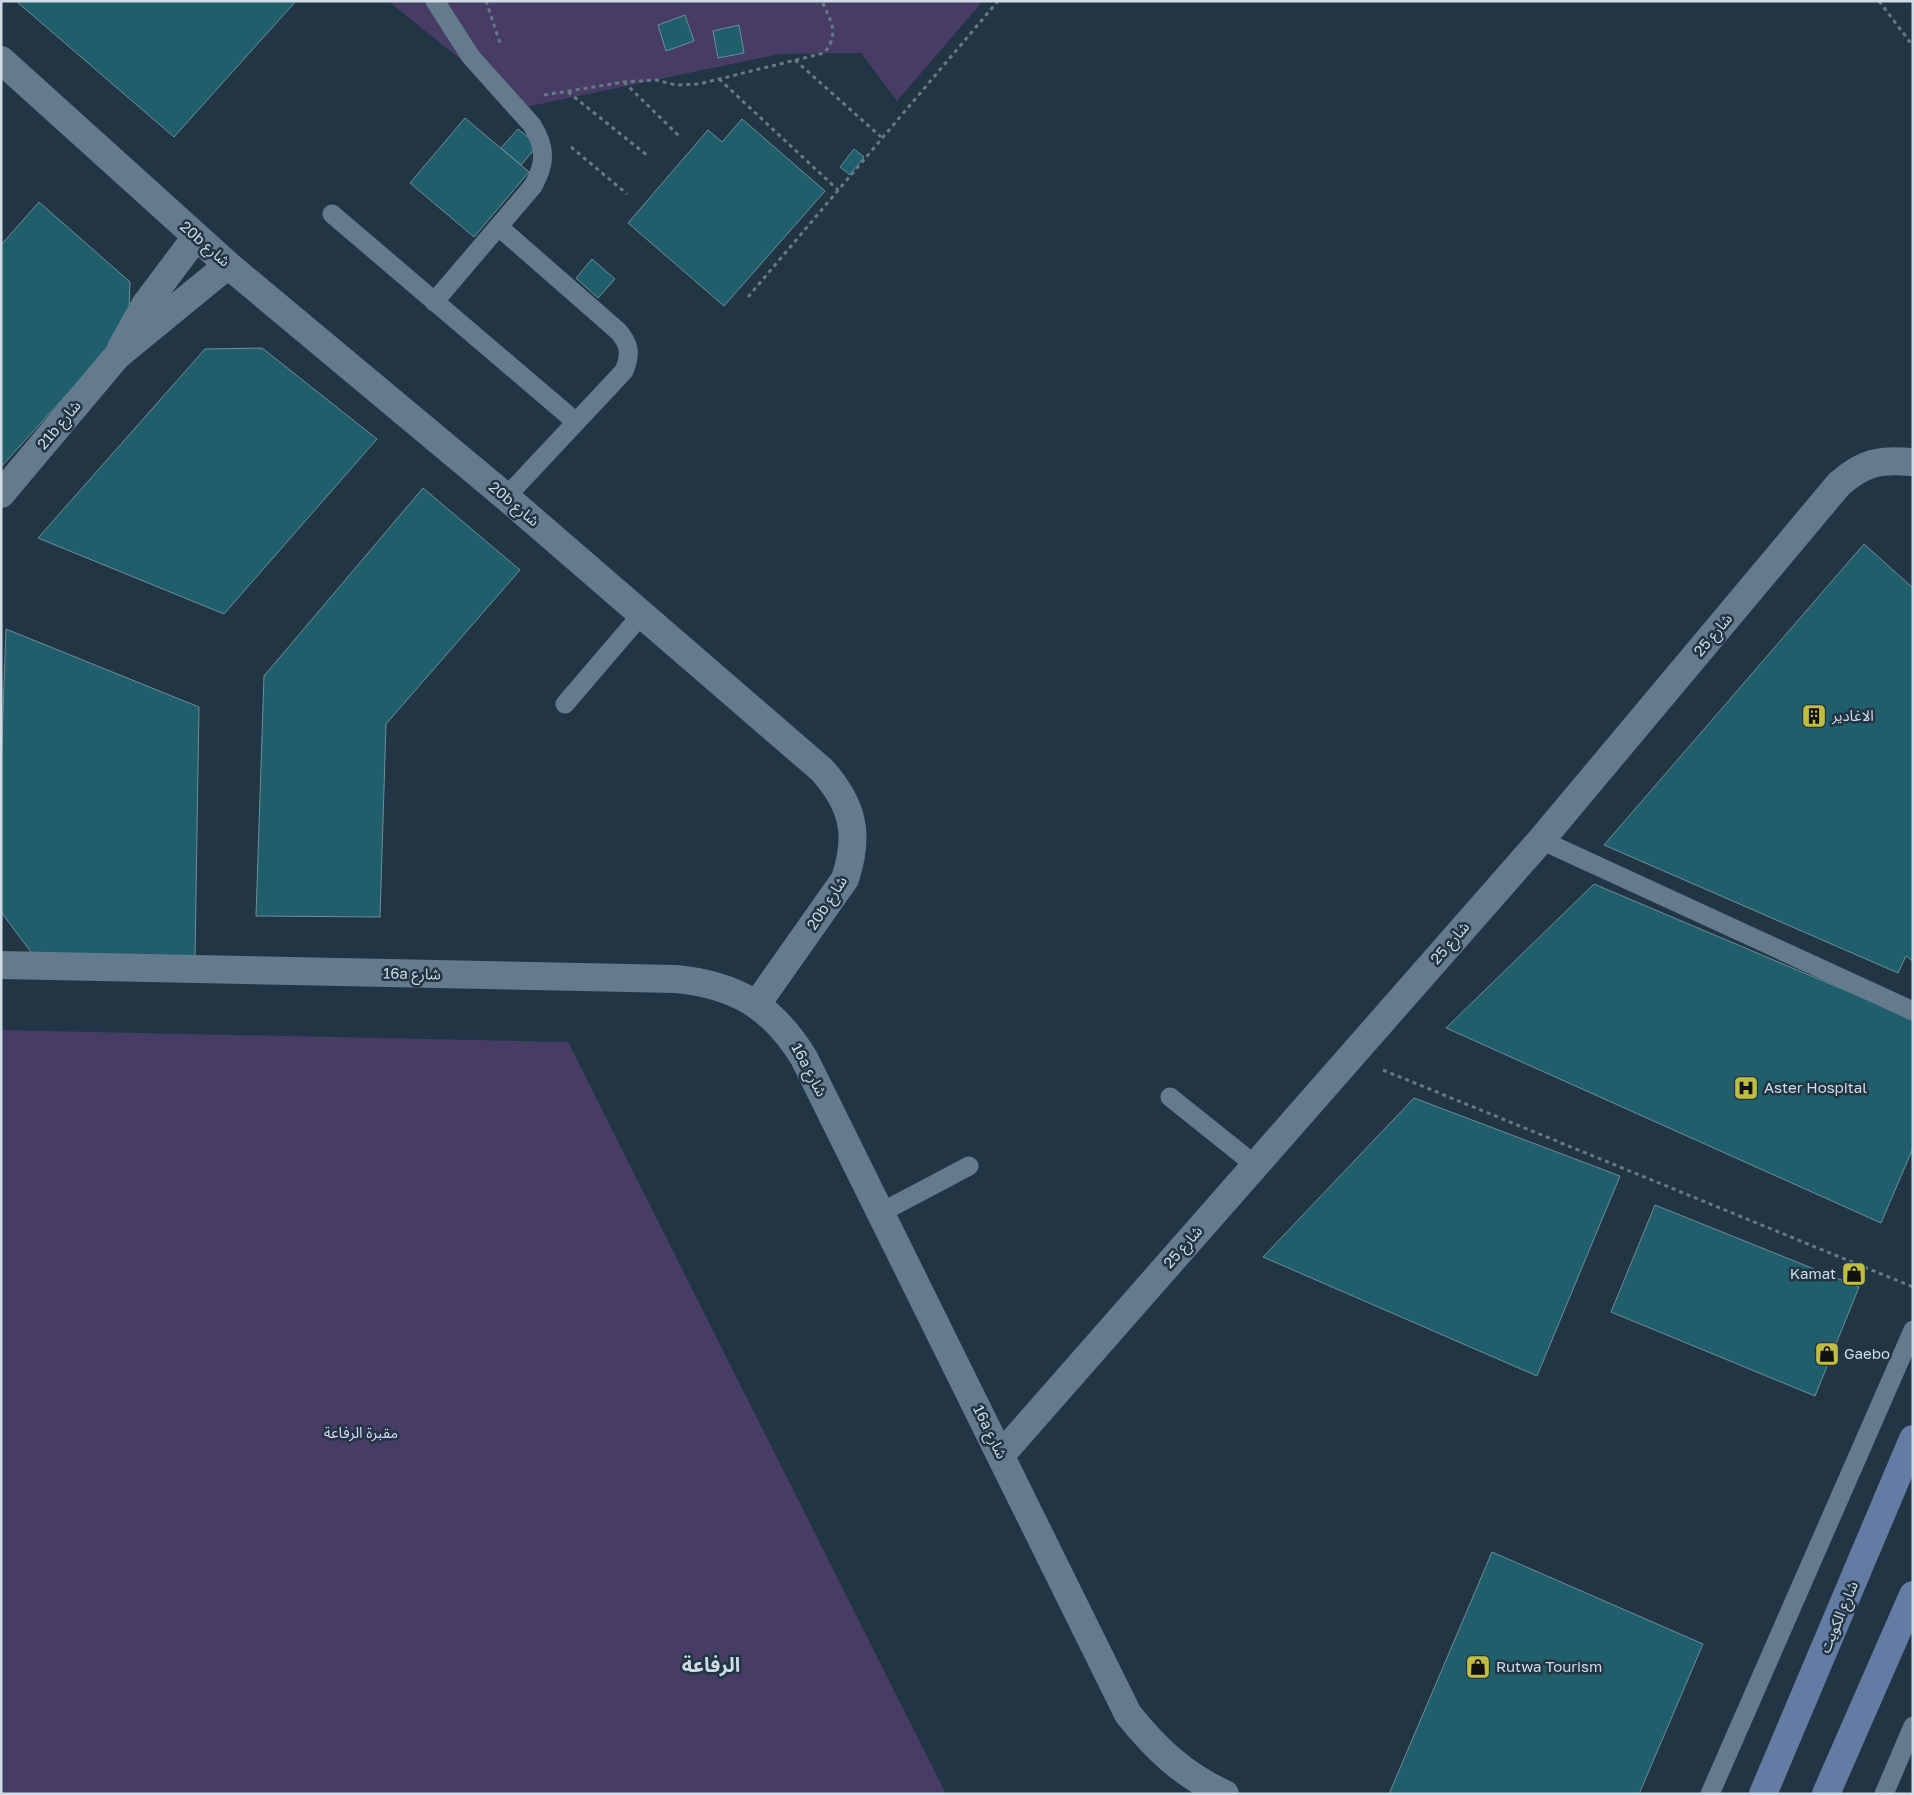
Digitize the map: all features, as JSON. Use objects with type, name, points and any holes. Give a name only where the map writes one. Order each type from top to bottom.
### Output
[{"type":"main road","name":"شارع الكويت","points":[[1763,1794],[1913,1439]]},
{"type":"main road","points":[[1826,1794],[1912,1598]]},
{"type":"street","name":"20b شارع","points":[[1,60],[228,265],[506,497],[822,770],[838,788],[848,809],[853,832],[852,856],[845,879],[757,1004]]},
{"type":"street","name":"21b شارع","points":[[117,356],[145,305],[196,236]]},
{"type":"street","name":"21b شارع","points":[[1,494],[117,356],[228,265]]},
{"type":"street","name":"شارع 25","points":[[1002,1454],[1540,840],[1839,484],[1854,471],[1872,463],[1891,460],[1911,462]]},
{"type":"street","name":"16a شارع","points":[[1,965],[676,979],[704,982],[732,990],[757,1004],[775,1019],[791,1037],[804,1058],[1002,1454],[1128,1714],[1166,1758],[1190,1776],[1225,1794]]},
{"type":"lane","points":[[434,302],[533,186],[542,171],[544,154],[540,138],[532,125],[471,57],[435,1]]},
{"type":"lane","points":[[332,214],[576,422]]},
{"type":"lane","points":[[499,228],[626,339],[630,350],[624,371],[506,497]]},
{"type":"lane","points":[[565,704],[642,614]]},
{"type":"lane","points":[[1540,840],[1913,1011]]},
{"type":"lane","points":[[1170,1097],[1255,1166]]},
{"type":"lane","points":[[882,1212],[969,1166]]},
{"type":"lane","points":[[1710,1794],[1913,1330]]},
{"type":"lane","points":[[1884,1794],[1913,1726]]},
{"type":"path","points":[[486,1],[501,46]]},
{"type":"path","points":[[538,94],[568,92],[624,82],[656,80],[687,85],[824,53],[831,44],[834,34],[832,23],[822,1]]},
{"type":"path","points":[[748,297],[998,1]]},
{"type":"path","points":[[1879,1],[1913,46]]},
{"type":"path","points":[[795,60],[882,137]]},
{"type":"path","points":[[719,79],[838,190]]},
{"type":"path","points":[[624,82],[679,136]]},
{"type":"path","points":[[568,92],[648,156]]},
{"type":"path","points":[[540,138],[559,137],[627,194]]},
{"type":"path","points":[[1350,1056],[1913,1288]]},
{"type":"green space","points":[[388,1],[983,1],[897,101],[861,53],[780,54],[521,108]]},
{"type":"green space","name":"مقبرة الرفاعة","points":[[1,1030],[568,1042],[946,1794],[1,1794]]},
{"type":"building","points":[[16,1],[296,1],[174,137]]},
{"type":"building","points":[[685,15],[694,41],[666,51],[658,25]]},
{"type":"building","points":[[739,25],[744,53],[718,58],[713,31]]},
{"type":"building","points":[[465,118],[529,172],[474,237],[410,183]]},
{"type":"building","points":[[742,119],[825,191],[724,306],[628,223],[708,130],[722,142]]},
{"type":"building","points":[[518,129],[538,145],[521,165],[501,148]]},
{"type":"building","points":[[854,149],[864,157],[850,175],[840,167]]},
{"type":"building","points":[[39,202],[130,282],[129,312],[117,339],[1,467],[1,245]]},
{"type":"building","points":[[592,259],[615,279],[598,298],[576,278]]},
{"type":"building","points":[[262,348],[377,439],[224,614],[38,538],[205,349]]},
{"type":"building","points":[[423,488],[520,570],[386,724],[380,917],[256,916],[264,676]]},
{"type":"building","name":"الاغادیر","points":[[1864,544],[1913,588],[1913,961],[1906,956],[1898,973],[1604,845]]},
{"type":"building","points":[[6,629],[199,707],[195,958],[34,956],[1,912],[1,768]]},
{"type":"building","name":"Aster Hospital","points":[[1594,884],[1913,1019],[1913,1148],[1881,1223],[1446,1028]]},
{"type":"building","points":[[1414,1098],[1620,1176],[1537,1376],[1263,1257]]},
{"type":"building","points":[[1655,1205],[1859,1287],[1815,1396],[1611,1312]]},
{"type":"building","points":[[1492,1552],[1703,1644],[1639,1794],[1389,1794]]},
{"type":"place","name":"الاغادیر","points":[[1814,716]]},
{"type":"place","name":"Aster Hospital","points":[[1746,1088]]},
{"type":"place","name":"Kamat","points":[[1854,1274]]},
{"type":"place","name":"Gaebo","points":[[1827,1354]]},
{"type":"place","name":"Rutwa Tourism","points":[[1478,1667]]},
{"type":"district","name":"الرفاعة","points":[[711,1665]]}]
